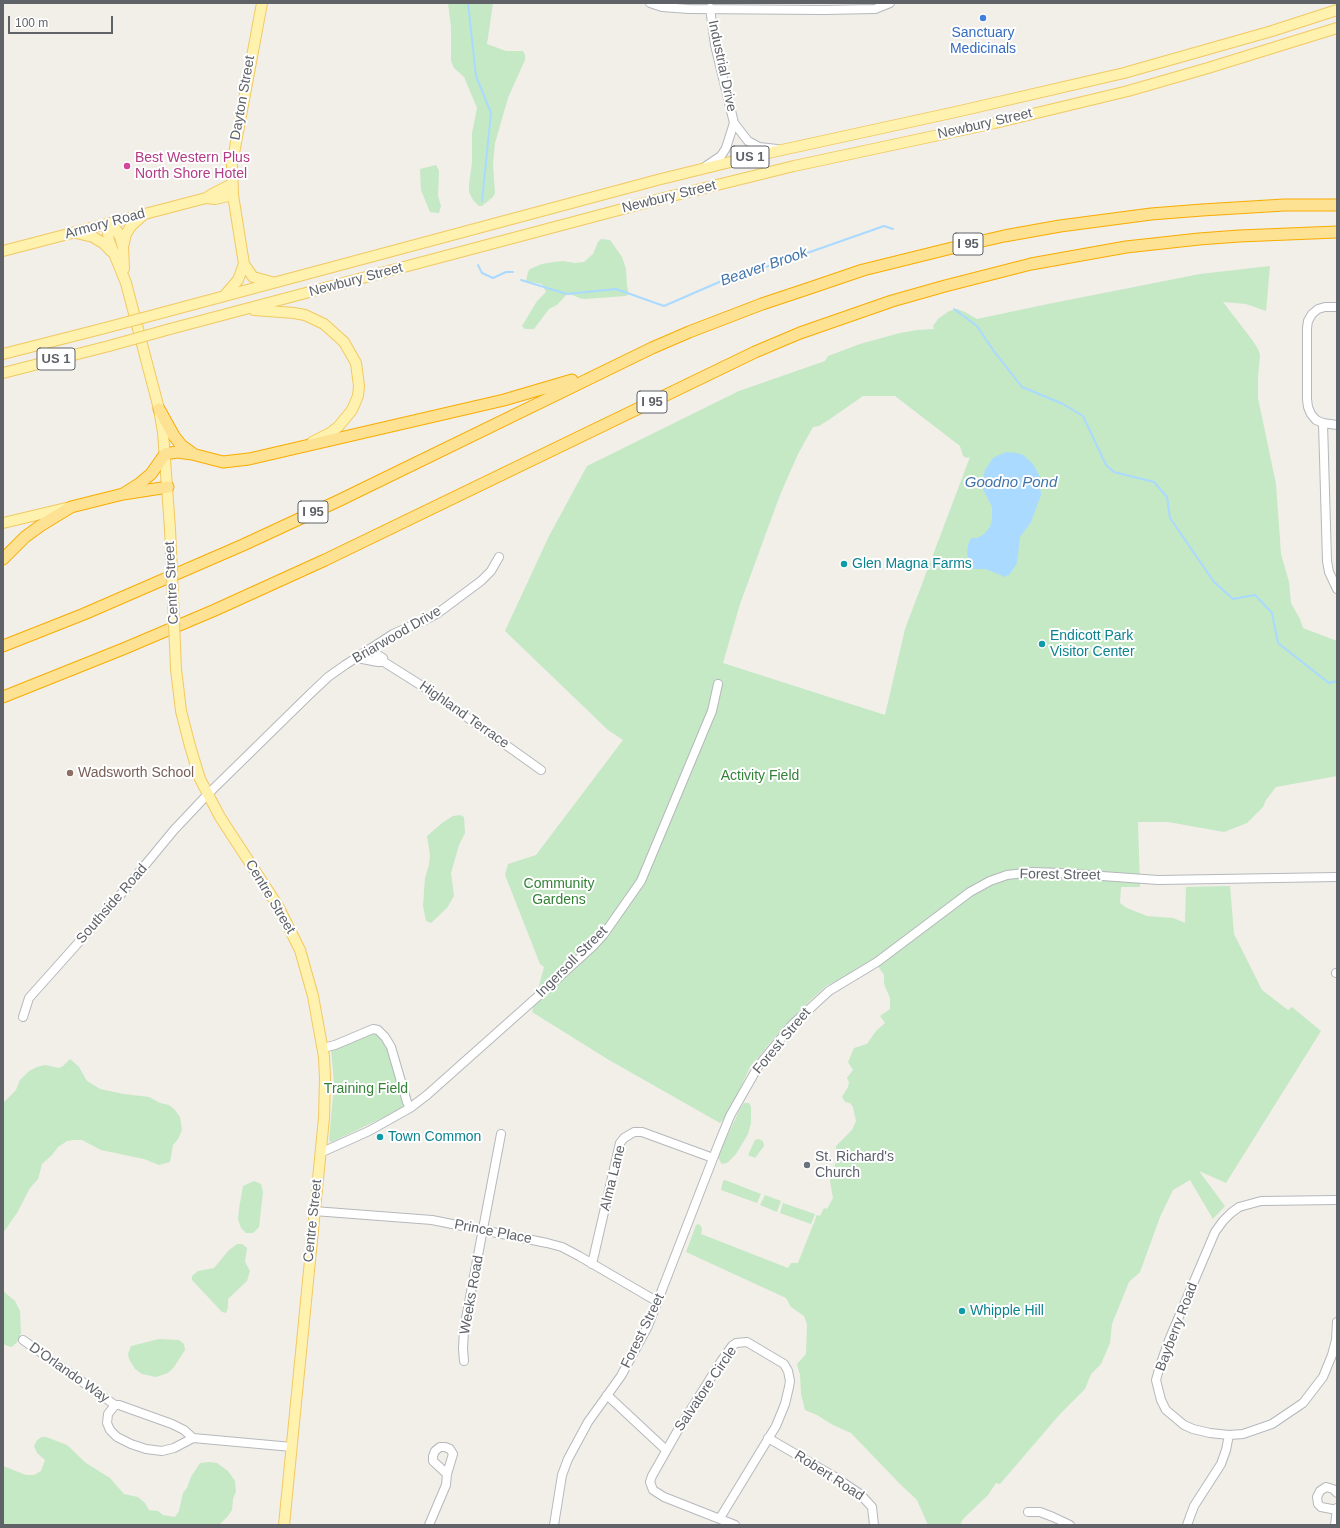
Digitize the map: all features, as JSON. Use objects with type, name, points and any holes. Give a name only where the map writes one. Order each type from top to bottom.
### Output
[{"type":"highway","name":"I 95","points":[[3,646],[84,614],[243,545],[338,501],[617,365],[689,332],[769,302],[863,270],[967,244],[1060,226],[1151,214],[1242,207],[1337,205]]},
{"type":"highway","name":"I 95","points":[[3,697],[186,622],[318,563],[755,352],[800,333],[885,304],[989,274],[1039,263],[1119,248],[1226,237],[1287,233],[1337,232]]},
{"type":"highway","points":[[123,494],[151,474],[165,454],[177,452],[192,454],[223,462],[233,461],[529,394],[617,365]]},
{"type":"highway","points":[[159,409],[174,436],[181,445],[192,454]]},
{"type":"highway","points":[[3,559],[24,538],[40,526],[71,507],[123,494],[168,487]]},
{"type":"main road","name":"Dayton Street","points":[[244,264],[236,220],[232,184],[234,150],[262,3]]},
{"type":"main road","name":"Newbury Street","points":[[3,354],[700,170],[784,150],[960,112],[1117,74],[1266,33],[1337,10]]},
{"type":"main road","name":"Newbury Street","points":[[3,373],[685,192],[794,166],[1128,92],[1337,28]]},
{"type":"main road","name":"Armory Road","points":[[211,198],[214,193],[232,184]]},
{"type":"main road","name":"Armory Road","points":[[3,251],[211,198],[233,195]]},
{"type":"main road","points":[[211,198],[226,206],[236,220]]},
{"type":"main road","points":[[122,247],[126,234],[131,226],[146,214]]},
{"type":"main road","name":"Centre Street","points":[[110,223],[117,231],[122,247],[126,283]]},
{"type":"main road","name":"Centre Street","points":[[110,223],[108,233],[113,252],[126,283],[159,409],[163,432],[168,487],[176,669],[181,711],[185,729],[200,779],[207,795],[278,906],[300,950],[314,997],[323,1048],[325,1096],[284,1525]]},
{"type":"main road","points":[[72,233],[84,234],[93,237],[113,252]]},
{"type":"main road","points":[[244,264],[253,277],[275,283]]},
{"type":"main road","points":[[223,296],[238,280],[244,264]]},
{"type":"main road","points":[[244,310],[283,311],[305,315],[316,319],[329,327],[344,342],[356,363],[359,386],[358,396],[352,410],[330,433],[307,445]]},
{"type":"main road","points":[[3,381],[30,366]]},
{"type":"main road","points":[[3,523],[71,507]]},
{"type":"street","points":[[650,3],[662,7],[859,10],[875,9],[890,3]]},
{"type":"street","name":"Industrial Drive","points":[[710,8],[715,45],[734,123],[744,137],[753,144],[759,147],[784,150]]},
{"type":"street","name":"Industrial Drive","points":[[700,170],[721,156],[726,148],[734,123]]},
{"type":"street","points":[[1337,307],[1325,307],[1318,309],[1312,314],[1308,321],[1307,328],[1307,399],[1311,414],[1316,420],[1323,423],[1337,425]]},
{"type":"street","points":[[1323,423],[1328,572],[1337,589]]},
{"type":"street","name":"Briarwood Drive","points":[[207,795],[328,677],[393,634],[438,613],[481,581],[491,571],[499,557]]},
{"type":"street","name":"Highland Terrace","points":[[369,650],[383,658],[384,662],[430,691],[541,770]]},
{"type":"street","name":"Highland Terrace","points":[[357,658],[384,662]]},
{"type":"street","name":"Ingersoll Street","points":[[320,1153],[392,1119],[427,1095],[532,1002],[604,934],[641,881],[712,711],[718,684]]},
{"type":"street","name":"Southside Road","points":[[22,1017],[29,998],[112,905],[174,830],[207,795]]},
{"type":"street","name":"Forest Street","points":[[554,1525],[562,1475],[568,1458],[588,1422],[622,1376],[636,1350],[658,1302],[730,1116],[758,1067],[792,1025],[829,991],[899,947],[970,892],[990,881],[1018,873],[1060,873],[1158,880],[1337,877]]},
{"type":"street","points":[[323,1048],[335,1045],[373,1029],[378,1030],[385,1037],[391,1047],[406,1102],[410,1108]]},
{"type":"street","name":"Alma Lane","points":[[592,1264],[620,1143],[629,1134],[634,1132],[642,1132],[713,1158]]},
{"type":"street","name":"Weeks Road","points":[[464,1361],[464,1329],[484,1231],[501,1134]]},
{"type":"street","name":"Bayberry Road","points":[[1337,1200],[1261,1201],[1247,1204],[1230,1213],[1215,1232],[1169,1340],[1156,1380],[1161,1400],[1166,1410],[1173,1417],[1193,1429],[1210,1433],[1229,1435],[1243,1434],[1272,1424],[1303,1403],[1323,1377],[1336,1340],[1337,1322]]},
{"type":"street","name":"Prince Place","points":[[314,1211],[432,1220],[562,1247],[658,1302]]},
{"type":"street","name":"D'Orlando Way","points":[[23,1340],[115,1405],[172,1424],[184,1430],[193,1438],[174,1448],[162,1451],[146,1449],[131,1444],[117,1437],[110,1430],[107,1423],[108,1414],[115,1405]]},
{"type":"street","name":"Salvatore Circle","points":[[741,1341],[747,1342],[778,1360],[784,1364],[788,1371],[790,1381],[785,1404],[779,1420],[768,1438],[720,1518],[656,1494],[652,1488],[650,1482],[652,1476],[678,1430],[722,1360],[732,1346],[741,1341]]},
{"type":"street","points":[[607,1395],[666,1450]]},
{"type":"street","points":[[1187,1525],[1194,1506],[1221,1464],[1229,1435]]},
{"type":"street","points":[[193,1438],[292,1447]]},
{"type":"street","name":"Robert Road","points":[[768,1438],[835,1477],[860,1494],[872,1507],[874,1525]]},
{"type":"street","points":[[429,1525],[446,1485],[447,1474]]},
{"type":"street","points":[[1335,1525],[1337,1509],[1322,1507],[1318,1504],[1317,1497],[1320,1491],[1326,1487],[1332,1488],[1337,1493]]},
{"type":"street","points":[[1028,1512],[1040,1512],[1070,1525]]},
{"type":"street","points":[[720,1518],[735,1525]]},
{"type":"green space","points":[[448,3],[493,3],[487,44],[506,51],[523,51],[525,55],[525,60],[508,98],[495,143],[493,164],[495,193],[493,197],[482,206],[479,206],[473,200],[469,192],[472,163],[472,133],[477,108],[464,77],[454,68],[451,61],[451,27]]},
{"type":"green space","points":[[436,165],[439,171],[438,196],[441,206],[439,213],[430,212],[421,190],[420,169]]},
{"type":"green space","points":[[601,239],[610,240],[622,257],[626,269],[629,294],[626,296],[584,299],[568,293],[557,305],[549,309],[534,329],[525,329],[522,326],[537,301],[546,292],[542,284],[526,281],[530,269],[542,264],[554,262],[584,262],[593,254],[598,242]]},
{"type":"green space","points":[[1270,266],[1266,311],[1246,304],[1223,302],[1253,341],[1260,355],[1258,398],[1276,484],[1281,554],[1289,582],[1291,603],[1303,628],[1337,641],[1337,776],[1276,787],[1266,800],[1263,807],[1247,823],[1224,832],[1168,822],[1138,822],[1140,887],[1121,887],[1120,903],[1127,908],[1147,916],[1173,918],[1185,923],[1186,887],[1230,886],[1234,934],[1262,990],[1288,1010],[1292,1007],[1321,1031],[1226,1183],[1199,1171],[1225,1206],[1213,1219],[1190,1180],[1173,1190],[1160,1217],[1140,1272],[1129,1282],[1112,1324],[1110,1343],[1101,1364],[1091,1374],[1085,1389],[1060,1414],[1000,1484],[996,1483],[988,1495],[963,1519],[960,1525],[928,1525],[917,1500],[851,1433],[805,1410],[797,1364],[806,1354],[807,1324],[804,1316],[791,1307],[786,1298],[686,1252],[696,1225],[698,1224],[702,1229],[701,1234],[788,1268],[791,1263],[798,1263],[817,1215],[820,1216],[824,1208],[827,1209],[833,1198],[830,1181],[836,1161],[836,1146],[852,1130],[856,1121],[853,1107],[850,1103],[845,1102],[842,1097],[848,1087],[849,1082],[847,1078],[853,1070],[848,1062],[854,1048],[867,1044],[876,1031],[885,1023],[880,1016],[890,1009],[890,998],[884,984],[884,975],[875,962],[826,986],[803,1007],[774,1038],[750,1067],[729,1113],[720,1123],[609,1060],[532,1012],[544,967],[540,964],[505,875],[508,864],[536,855],[623,740],[608,730],[505,631],[549,536],[587,466],[739,391],[825,361],[828,356],[860,344],[900,333],[934,329],[933,326],[938,319],[949,311],[957,309],[977,319],[1200,274]],"holes":[[[863,396],[895,396],[960,446],[963,456],[967,458],[970,457],[905,629],[885,715],[723,663],[740,604],[780,495],[798,454],[813,427],[819,426]]]},
{"type":"green space","points":[[460,815],[464,817],[465,833],[459,845],[451,873],[454,896],[447,908],[431,923],[426,921],[423,906],[425,878],[430,855],[427,836],[453,816]]},
{"type":"green space","name":"Training Field","points":[[374,1033],[378,1034],[388,1048],[404,1100],[403,1108],[332,1142],[329,1141],[334,1084],[331,1049]]},
{"type":"green space","points":[[70,1059],[79,1067],[87,1081],[100,1089],[149,1097],[160,1103],[169,1105],[175,1110],[180,1117],[182,1130],[178,1139],[173,1145],[170,1162],[159,1165],[144,1159],[101,1150],[82,1140],[67,1141],[58,1147],[42,1164],[38,1179],[30,1188],[17,1213],[3,1233],[3,1103],[16,1090],[20,1080],[29,1071],[45,1065],[59,1068]]},
{"type":"green space","points":[[744,1103],[749,1103],[751,1107],[751,1123],[748,1134],[736,1154],[727,1163],[722,1164],[718,1158]]},
{"type":"green space","points":[[758,1139],[763,1141],[764,1146],[755,1158],[748,1155],[755,1140]]},
{"type":"green space","points":[[725,1180],[761,1194],[757,1203],[721,1190],[723,1181]]},
{"type":"green space","points":[[254,1181],[261,1184],[263,1192],[259,1227],[253,1233],[246,1233],[241,1228],[238,1219],[239,1209],[243,1186]]},
{"type":"green space","points":[[765,1195],[781,1201],[777,1212],[760,1205]]},
{"type":"green space","points":[[783,1203],[815,1214],[811,1224],[780,1213]]},
{"type":"green space","points":[[237,1244],[242,1244],[247,1248],[245,1262],[250,1271],[247,1281],[228,1299],[226,1313],[222,1312],[192,1280],[192,1276],[198,1271],[214,1268],[229,1250]]},
{"type":"green space","points":[[3,1291],[15,1301],[20,1311],[21,1333],[18,1341],[12,1347],[3,1343]]},
{"type":"green space","points":[[159,1339],[179,1340],[184,1344],[185,1350],[174,1367],[168,1373],[156,1377],[142,1374],[135,1369],[129,1359],[128,1354],[131,1346]]},
{"type":"green space","points":[[42,1437],[46,1437],[67,1445],[86,1463],[110,1478],[124,1494],[138,1497],[145,1503],[149,1510],[158,1511],[163,1515],[175,1517],[179,1511],[183,1493],[200,1463],[217,1463],[228,1471],[235,1481],[236,1491],[233,1499],[232,1510],[219,1525],[3,1525],[3,1466],[26,1475],[34,1475],[41,1471],[45,1460],[37,1453],[34,1446],[37,1440]]},
{"type":"water","name":"Goodno Pond","points":[[1006,452],[1023,455],[1033,464],[1039,475],[1041,495],[1031,522],[1020,537],[1017,563],[1010,574],[1005,577],[986,569],[973,569],[969,562],[967,553],[971,538],[977,538],[984,534],[990,527],[992,519],[992,507],[983,489],[985,470],[993,458]]},
{"type":"waterway","name":"Beaver Brook","points":[[468,3],[476,76],[491,113],[482,201]]},
{"type":"waterway","name":"Beaver Brook","points":[[521,280],[567,294],[616,289],[664,306],[740,273],[773,265],[884,226],[893,229]]},
{"type":"waterway","name":"Beaver Brook","points":[[478,265],[482,273],[493,278],[506,272],[513,272]]},
{"type":"waterway","name":"Beaver Brook","points":[[954,309],[977,326],[993,350],[1022,387],[1063,404],[1083,416],[1106,465],[1114,472],[1154,482],[1167,497],[1170,518],[1214,582],[1233,599],[1255,595],[1272,613],[1278,643],[1329,683],[1337,681]]},
{"type":"place","name":"Sanctuary Medicinals","points":[[983,18]]},
{"type":"place","name":"Best Western Plus North Shore Hotel","points":[[127,166]]},
{"type":"place","name":"Glen Magna Farms","points":[[844,564]]},
{"type":"place","name":"Endicott Park Visitor Center","points":[[1042,644]]},
{"type":"place","name":"Wadsworth School","points":[[70,773]]},
{"type":"place","name":"Town Common","points":[[380,1137]]},
{"type":"place","name":"St. Richard's Church","points":[[807,1165]]},
{"type":"place","name":"Whipple Hill","points":[[962,1311]]},
{"type":"park label","name":"Activity Field","points":[[760,776]]},
{"type":"park label","name":"Community Gardens","points":[[559,892]]}]
